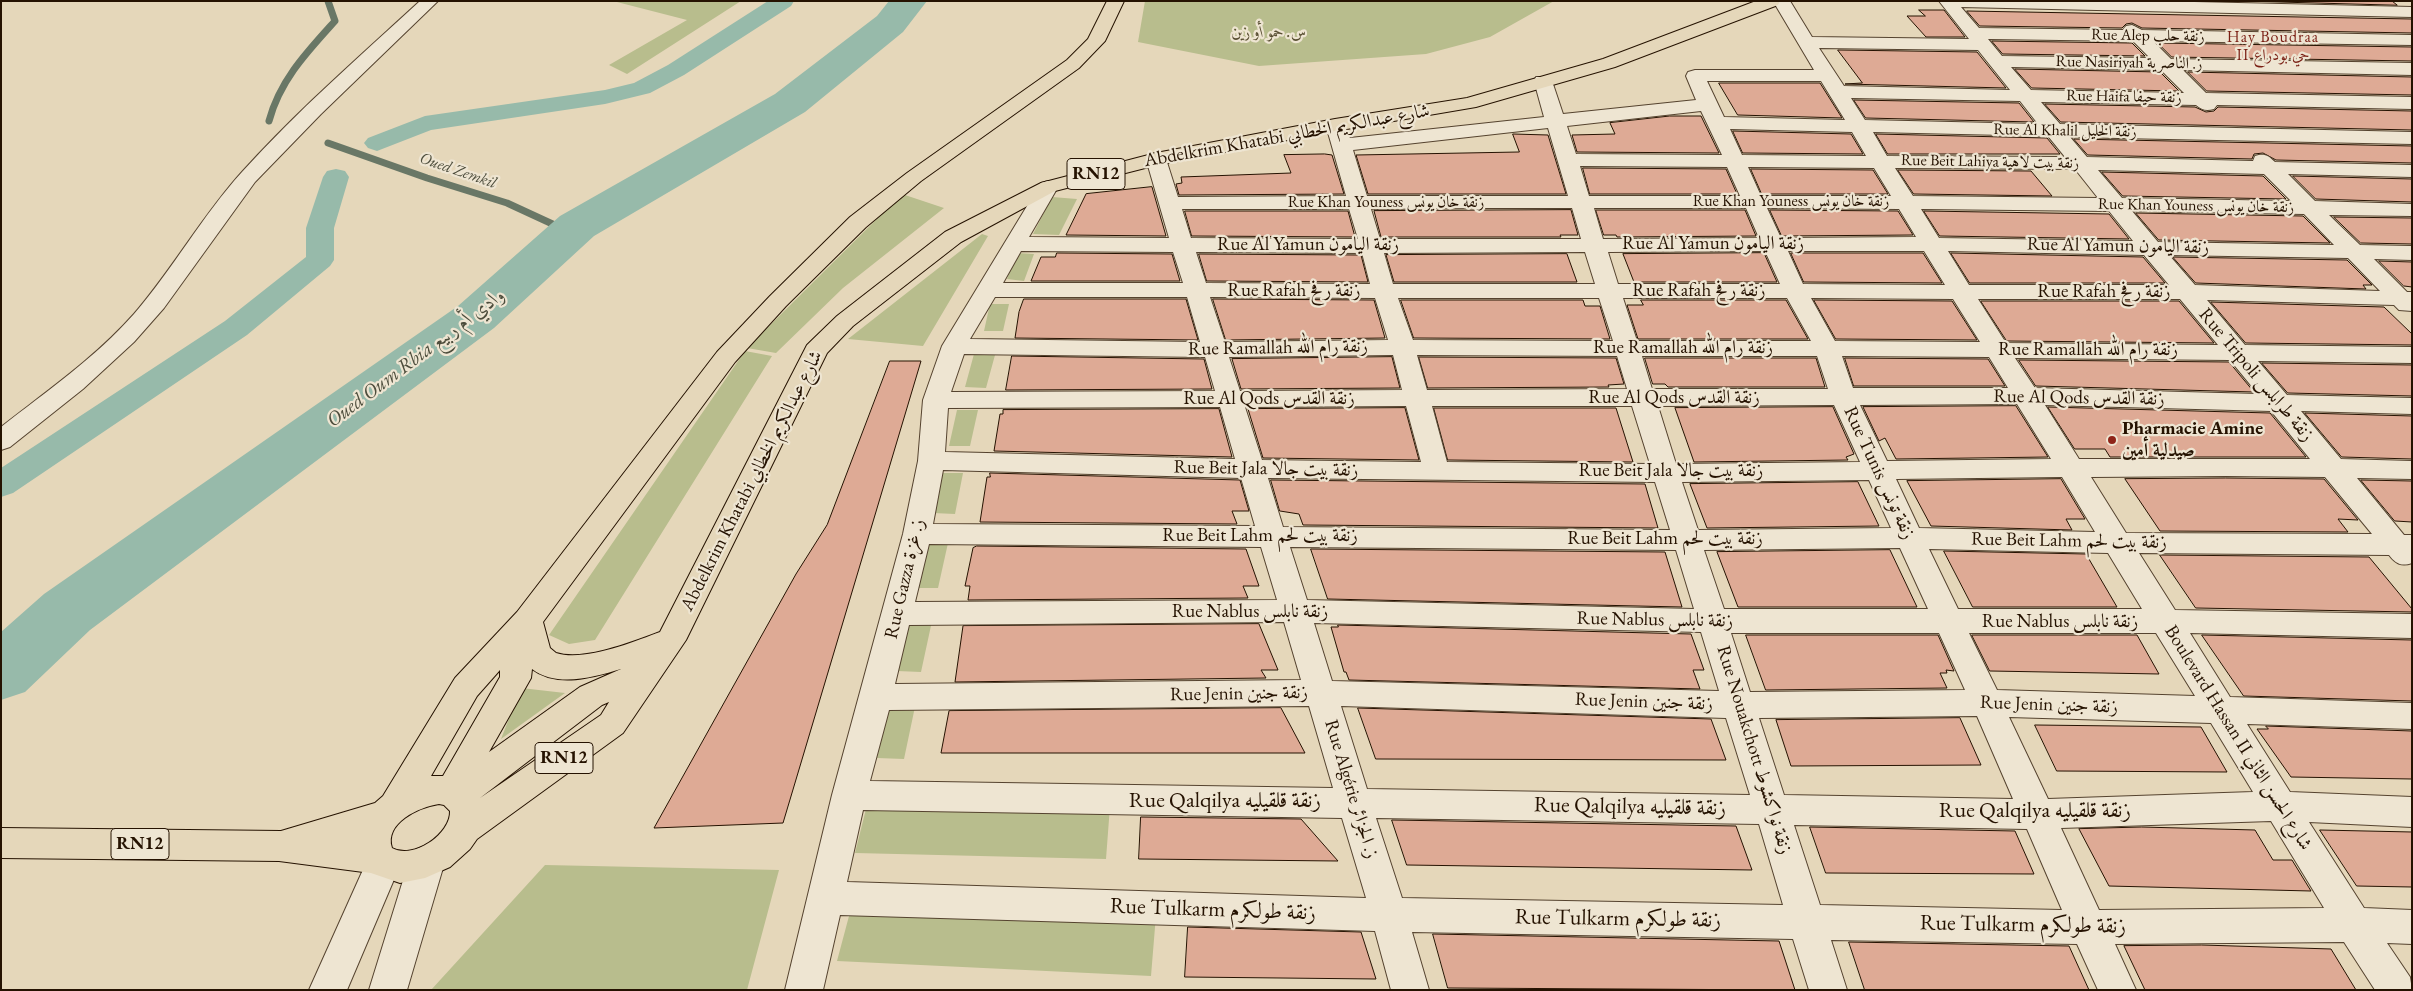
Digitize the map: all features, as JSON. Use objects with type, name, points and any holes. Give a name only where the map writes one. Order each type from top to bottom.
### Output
[{"type":"main road","points":[[380,861],[372,850],[372,839],[466,687],[525,624],[726,357],[778,301],[858,222],[914,177],[1073,64],[1096,41],[1116,1]]},
{"type":"main road","name":"Abdelkrim Khatabi شارع عبدالكريم الخطابي","points":[[646,672],[671,640],[816,350],[845,321],[953,237],[1048,187],[1156,159],[1338,135],[1468,103],[1609,63],[1772,1]]},
{"type":"main road","points":[[525,624],[536,650],[545,663],[556,666],[590,665],[614,661],[671,640]]},
{"type":"main road","points":[[464,828],[468,808],[455,793],[482,733],[515,678],[525,624]]},
{"type":"main road","name":"RN12","points":[[279,846],[390,810],[410,796],[425,791],[439,789],[455,793],[590,696],[646,672]]},
{"type":"main road","name":"RN12","points":[[1,843],[279,846],[380,861],[396,867],[410,866],[427,861],[449,847],[464,828],[612,724],[646,672]]},
{"type":"street","points":[[1,441],[114,348],[165,292],[223,208],[251,175],[321,104],[430,1]]},
{"type":"street","name":"Boulevard Hassan II شارع الحسن الثاني","points":[[1781,1],[1961,291],[1995,350],[2026,396],[2396,990]]},
{"type":"street","points":[[2400,1],[2412,10]]},
{"type":"street","points":[[1948,2],[2255,5],[2412,10]]},
{"type":"street","name":"Rue Tripoli زنقة طرابلس","points":[[1948,2],[2332,467],[2407,551]]},
{"type":"street","points":[[2106,4],[2309,208],[2408,303]]},
{"type":"street","points":[[2255,5],[2412,136]]},
{"type":"street","name":"Rue Alep زنقة حلب","points":[[1984,46],[2138,36],[2412,40]]},
{"type":"street","points":[[1806,42],[1984,46]]},
{"type":"street","name":"Rue Nasiriyah ز. الناصرية","points":[[1984,46],[2166,64],[2412,69]]},
{"type":"street","name":"Rue Tunis زنقة تونس","points":[[1832,83],[1695,76],[1795,291],[1827,348],[1844,398],[2117,990]]},
{"type":"street","name":"Rue Nouakchott زنقة نواكشوط","points":[[1543,81],[1828,990]]},
{"type":"street","name":"Rue Haifa زنقة حيفا","points":[[1832,83],[2024,94],[2412,104]]},
{"type":"street","name":"Rue Al Khalil زنقة الخليل","points":[[1338,135],[1555,121],[1713,114],[1858,126],[2412,136]]},
{"type":"street","points":[[1338,135],[1384,291],[1403,347],[1415,398],[1436,470]]},
{"type":"street","name":"Rue Algérie ز. الجزائر","points":[[1156,159],[1389,915],[1410,990]]},
{"type":"street","name":"Rue Beit Lahiya زنقة بيت لاهية","points":[[1568,160],[2081,163],[2412,171]]},
{"type":"street","name":"Rue Gazza ز. غزة","points":[[804,990],[848,795],[876,698],[917,534],[930,461],[936,400],[954,346],[1048,187]]},
{"type":"street","name":"Rue Khan Youness زنقة خان يونس","points":[[1170,203],[1753,202],[2115,204],[2412,210]]},
{"type":"street","name":"Rue Al Yamun زنقة اليامون","points":[[1014,244],[1371,246],[1931,244],[2150,246],[2412,253]]},
{"type":"street","name":"Rue Rafah زنقة رفح","points":[[986,290],[2188,292],[2408,303]]},
{"type":"street","name":"Rue Ramallah زنقة رام الله","points":[[954,346],[1215,350],[1403,347],[1827,348],[2236,352],[2412,356]]},
{"type":"street","name":"Rue Al Qods زنقة القدس","points":[[936,400],[1643,399],[2026,396],[2412,406]]},
{"type":"street","name":"Rue Beit Jala زنقة بيت جالا","points":[[930,461],[1252,470],[1666,473],[2069,466],[2332,467],[2412,470]]},
{"type":"street","name":"Rue Beit Lahm زنقة بيت لحم","points":[[917,534],[1688,540],[1909,538],[2407,551]]},
{"type":"street","name":"Rue Nablus زنقة نابلس","points":[[898,614],[1296,611],[1713,621],[2165,621],[2412,626]]},
{"type":"street","name":"Rue Jenin زنقة جنين","points":[[876,698],[1321,693],[1740,705],[1986,703],[2412,716]]},
{"type":"street","name":"Rue Qalqilya زنقة قلقيليه","points":[[848,795],[2036,814],[2280,806],[2412,812]]},
{"type":"street","points":[[328,990],[380,861]]},
{"type":"street","points":[[388,990],[427,861]]},
{"type":"street","name":"Rue Tulkarm زنقة طولكرم","points":[[824,898],[1389,915],[2088,927],[2354,925],[2412,927]]},
{"type":"green space","points":[[613,1],[741,1],[627,74],[609,65],[687,20]]},
{"type":"green space","name":"س. حمو أو زين","points":[[1145,1],[1554,1],[1490,37],[1426,54],[1259,66],[1138,42]]},
{"type":"green space","points":[[902,194],[944,208],[843,288],[776,353],[747,348]]},
{"type":"green space","points":[[1052,197],[1077,199],[1059,235],[1033,234]]},
{"type":"green space","points":[[982,234],[988,236],[923,346],[848,339]]},
{"type":"green space","points":[[1017,253],[1034,254],[1024,281],[1007,279]]},
{"type":"green space","points":[[990,304],[1009,304],[1003,331],[984,331]]},
{"type":"green space","points":[[745,351],[772,356],[595,640],[569,644],[549,635]]},
{"type":"green space","points":[[974,354],[995,355],[986,388],[965,387]]},
{"type":"green space","points":[[957,410],[978,410],[970,446],[949,446]]},
{"type":"green space","points":[[943,473],[963,473],[955,514],[933,513]]},
{"type":"green space","points":[[925,543],[948,543],[938,588],[915,588]]},
{"type":"green space","points":[[908,621],[932,621],[921,672],[897,671]]},
{"type":"green space","points":[[521,688],[565,693],[501,739]]},
{"type":"green space","points":[[890,702],[916,702],[904,759],[877,758]]},
{"type":"green space","points":[[868,801],[1110,806],[1106,859],[855,853]]},
{"type":"green space","points":[[545,865],[779,870],[747,990],[431,990]]},
{"type":"green space","points":[[853,901],[1156,915],[1151,976],[837,961]]},
{"type":"building","points":[[2243,1],[2392,1],[2397,5]]},
{"type":"building","points":[[1919,10],[1944,10],[1965,37],[1926,37],[1907,16],[1925,16]]},
{"type":"building","points":[[1967,11],[2412,19],[2412,33],[2142,28],[2132,23],[2126,24],[2122,28],[1980,26]]},
{"type":"building","points":[[1992,41],[2132,43],[2145,56],[2003,54]]},
{"type":"building","points":[[2158,43],[2412,47],[2412,61],[2172,57]]},
{"type":"building","points":[[1838,50],[1977,52],[2006,88],[1845,84],[1862,83]]},
{"type":"building","points":[[2015,69],[2160,72],[2179,91],[2032,88]]},
{"type":"building","points":[[2188,72],[2412,77],[2412,95],[2207,91]]},
{"type":"building","points":[[1719,83],[1820,83],[1842,118],[1738,115]]},
{"type":"building","points":[[1854,100],[2019,103],[2034,122],[1866,118]]},
{"type":"building","points":[[2045,104],[2195,107],[2206,112],[2214,111],[2218,107],[2412,111],[2412,130],[2061,122]]},
{"type":"building","points":[[1670,116],[1701,116],[1719,153],[1577,152],[1572,135],[1615,134],[1610,123]]},
{"type":"building","points":[[1733,131],[1851,134],[1863,154],[1743,153]]},
{"type":"building","points":[[1513,134],[1548,135],[1566,194],[1368,194],[1356,155],[1519,152]]},
{"type":"building","points":[[1876,134],[2047,138],[2060,154],[1888,154]]},
{"type":"building","points":[[2074,139],[2412,146],[2412,163],[2276,160],[2263,153],[2254,154],[2252,159],[2088,155]]},
{"type":"building","points":[[1284,155],[1332,155],[1344,194],[1179,195],[1176,184],[1182,183],[1181,177],[1291,173]]},
{"type":"building","points":[[1583,168],[1726,169],[1737,194],[1590,194]]},
{"type":"building","points":[[1751,169],[1873,170],[1888,194],[1762,194]]},
{"type":"building","points":[[1898,170],[2031,171],[2052,196],[1914,194]]},
{"type":"building","points":[[2102,172],[2263,176],[2286,199],[2123,196]]},
{"type":"building","points":[[2293,176],[2412,179],[2412,202],[2316,199]]},
{"type":"building","points":[[1152,187],[1166,236],[1066,235],[1086,194]]},
{"type":"building","points":[[1571,210],[1578,235],[1560,235],[1561,237],[1381,237],[1374,211]]},
{"type":"building","points":[[1596,210],[1745,210],[1756,236],[1617,237],[1616,235],[1604,235]]},
{"type":"building","points":[[1770,210],[1898,211],[1913,235],[1782,236]]},
{"type":"building","points":[[1185,211],[1348,211],[1355,237],[1192,236]]},
{"type":"building","points":[[1924,211],[2109,214],[2129,239],[1940,236]]},
{"type":"building","points":[[2136,213],[2303,216],[2330,243],[2159,240]]},
{"type":"building","points":[[2334,217],[2412,218],[2412,244],[2361,243]]},
{"type":"building","points":[[1057,253],[1172,254],[1180,281],[1031,281],[1041,257],[1055,257]]},
{"type":"building","points":[[1764,253],[1777,282],[1634,282],[1623,254]]},
{"type":"building","points":[[1791,253],[1923,253],[1942,283],[1804,282]]},
{"type":"building","points":[[1951,253],[2143,257],[2165,283],[1970,283]]},
{"type":"building","points":[[1199,254],[1361,255],[1368,282],[1207,281]]},
{"type":"building","points":[[1567,254],[1577,282],[1394,282],[1386,255]]},
{"type":"building","points":[[2173,257],[2347,260],[2372,285],[2363,285],[2366,289],[2196,283]]},
{"type":"building","points":[[2379,261],[2412,262],[2412,287],[2404,286]]},
{"type":"building","points":[[1024,299],[1186,299],[1198,340],[1015,338],[1019,312]]},
{"type":"building","points":[[1213,299],[1374,300],[1385,338],[1226,340]]},
{"type":"building","points":[[1401,300],[1583,300],[1585,306],[1600,306],[1610,339],[1414,338]]},
{"type":"building","points":[[1641,300],[1786,300],[1808,339],[1638,339],[1627,305],[1643,305]]},
{"type":"building","points":[[1814,300],[1952,301],[1977,340],[1836,339]]},
{"type":"building","points":[[1981,301],[2179,301],[2214,343],[2007,341]]},
{"type":"building","points":[[2211,302],[2384,307],[2412,334],[2412,345],[2246,343]]},
{"type":"building","points":[[1012,356],[1204,359],[1212,389],[1006,390]]},
{"type":"building","points":[[1392,357],[1400,388],[1241,389],[1232,359]]},
{"type":"building","points":[[1419,357],[1616,358],[1624,384],[1608,385],[1609,387],[1428,388]]},
{"type":"building","points":[[1645,358],[1816,358],[1825,387],[1668,387],[1665,384],[1653,384]]},
{"type":"building","points":[[1845,358],[1988,359],[2005,386],[1854,386]]},
{"type":"building","points":[[2019,360],[2229,362],[2254,392],[2036,386]]},
{"type":"building","points":[[890,361],[921,361],[783,823],[654,828],[796,574],[827,525]]},
{"type":"building","points":[[2262,363],[2412,365],[2412,396],[2288,393]]},
{"type":"building","points":[[2016,406],[2048,457],[1896,459],[1885,438],[1879,441],[1863,407]]},
{"type":"building","points":[[1833,407],[1854,454],[1846,457],[1848,460],[1694,462],[1675,408]]},
{"type":"building","points":[[2048,407],[2270,413],[2306,457],[2110,457],[2105,449],[2075,449]]},
{"type":"building","points":[[1405,408],[1419,460],[1263,458],[1248,409]]},
{"type":"building","points":[[1434,408],[1616,408],[1633,462],[1448,460]]},
{"type":"building","points":[[1219,409],[1232,457],[994,451],[1000,414],[1003,414],[1003,410]]},
{"type":"building","points":[[2305,413],[2412,416],[2412,459],[2342,457]]},
{"type":"building","points":[[990,473],[1240,480],[1249,511],[1232,511],[1237,524],[980,522],[987,477],[990,477]]},
{"type":"building","points":[[2061,479],[2085,519],[2066,519],[2072,530],[1931,526],[1907,481]]},
{"type":"building","points":[[2125,479],[2324,479],[2358,520],[2338,519],[2348,532],[2160,531]]},
{"type":"building","points":[[1271,480],[1645,484],[1658,528],[1303,525],[1299,514],[1280,511]]},
{"type":"building","points":[[2361,480],[2412,481],[2412,522],[2395,521]]},
{"type":"building","points":[[1858,482],[1879,526],[1707,528],[1690,484]]},
{"type":"building","points":[[977,546],[1246,549],[1259,586],[1243,586],[1248,598],[968,600],[970,586],[965,586],[973,548]]},
{"type":"building","points":[[1311,549],[1665,552],[1682,607],[1328,599]]},
{"type":"building","points":[[1890,550],[1917,607],[1738,607],[1717,552]]},
{"type":"building","points":[[1944,551],[2086,554],[2117,607],[1973,607]]},
{"type":"building","points":[[2160,555],[2369,557],[2412,609],[2412,612],[2196,608]]},
{"type":"building","points":[[1259,624],[1278,670],[1261,670],[1266,678],[955,682],[963,626]]},
{"type":"building","points":[[1338,625],[1691,634],[1704,670],[1693,670],[1700,689],[1349,680],[1346,672],[1344,672],[1331,627],[1338,627]]},
{"type":"building","points":[[1746,635],[1938,635],[1954,671],[1946,670],[1947,673],[1940,673],[1947,688],[1766,690]]},
{"type":"building","points":[[1972,635],[2137,635],[2159,674],[1990,671]]},
{"type":"building","points":[[2202,635],[2412,640],[2412,701],[2244,696]]},
{"type":"building","points":[[1281,708],[1305,753],[941,753],[949,711]]},
{"type":"building","points":[[1358,708],[1711,719],[1726,760],[1376,759]]},
{"type":"building","points":[[1960,718],[1981,765],[1791,766],[1776,720]]},
{"type":"building","points":[[2035,725],[2201,727],[2227,772],[2057,771]]},
{"type":"building","points":[[2266,726],[2412,731],[2412,779],[2291,777],[2257,729],[2268,729]]},
{"type":"building","points":[[1141,817],[1301,819],[1338,861],[1139,859]]},
{"type":"building","points":[[1392,820],[1736,826],[1752,870],[1407,865]]},
{"type":"building","points":[[1810,827],[2015,831],[2034,874],[1826,873]]},
{"type":"building","points":[[2142,827],[2255,830],[2273,860],[2292,860],[2311,891],[2109,886],[2079,829]]},
{"type":"building","points":[[2320,830],[2412,832],[2412,887],[2357,886]]},
{"type":"building","points":[[1188,927],[1361,932],[1376,979],[1185,977]]},
{"type":"building","points":[[1433,934],[1779,941],[1795,990],[1448,988]]},
{"type":"building","points":[[1849,942],[2069,946],[2089,990],[1865,990]]},
{"type":"building","points":[[2202,945],[2331,949],[2356,990],[2145,990],[2124,946]]},
{"type":"waterway","name":"Oued Zemkil","points":[[269,121],[280,92],[287,80],[305,55],[335,21],[328,1]]},
{"type":"waterway","points":[[377,143],[425,123],[605,97],[642,88],[676,70],[783,1]]},
{"type":"waterway","name":"Oued Oum Rbia وادي أم ربيع","points":[[1,673],[67,612],[476,317],[577,226],[790,103],[890,24],[909,1]]},
{"type":"waterway","name":"Oued Zemkil","points":[[328,143],[427,178],[507,203],[559,227],[577,226]]},
{"type":"waterway","points":[[1,485],[236,328],[320,260],[320,228],[336,177]]},
{"type":"place","name":"Pharmacie Amine صيدلية أمين","points":[[2112,440]]},
{"type":"district","name":"Hay Boudraa II حي بودراع","points":[[2273,47]]}]
